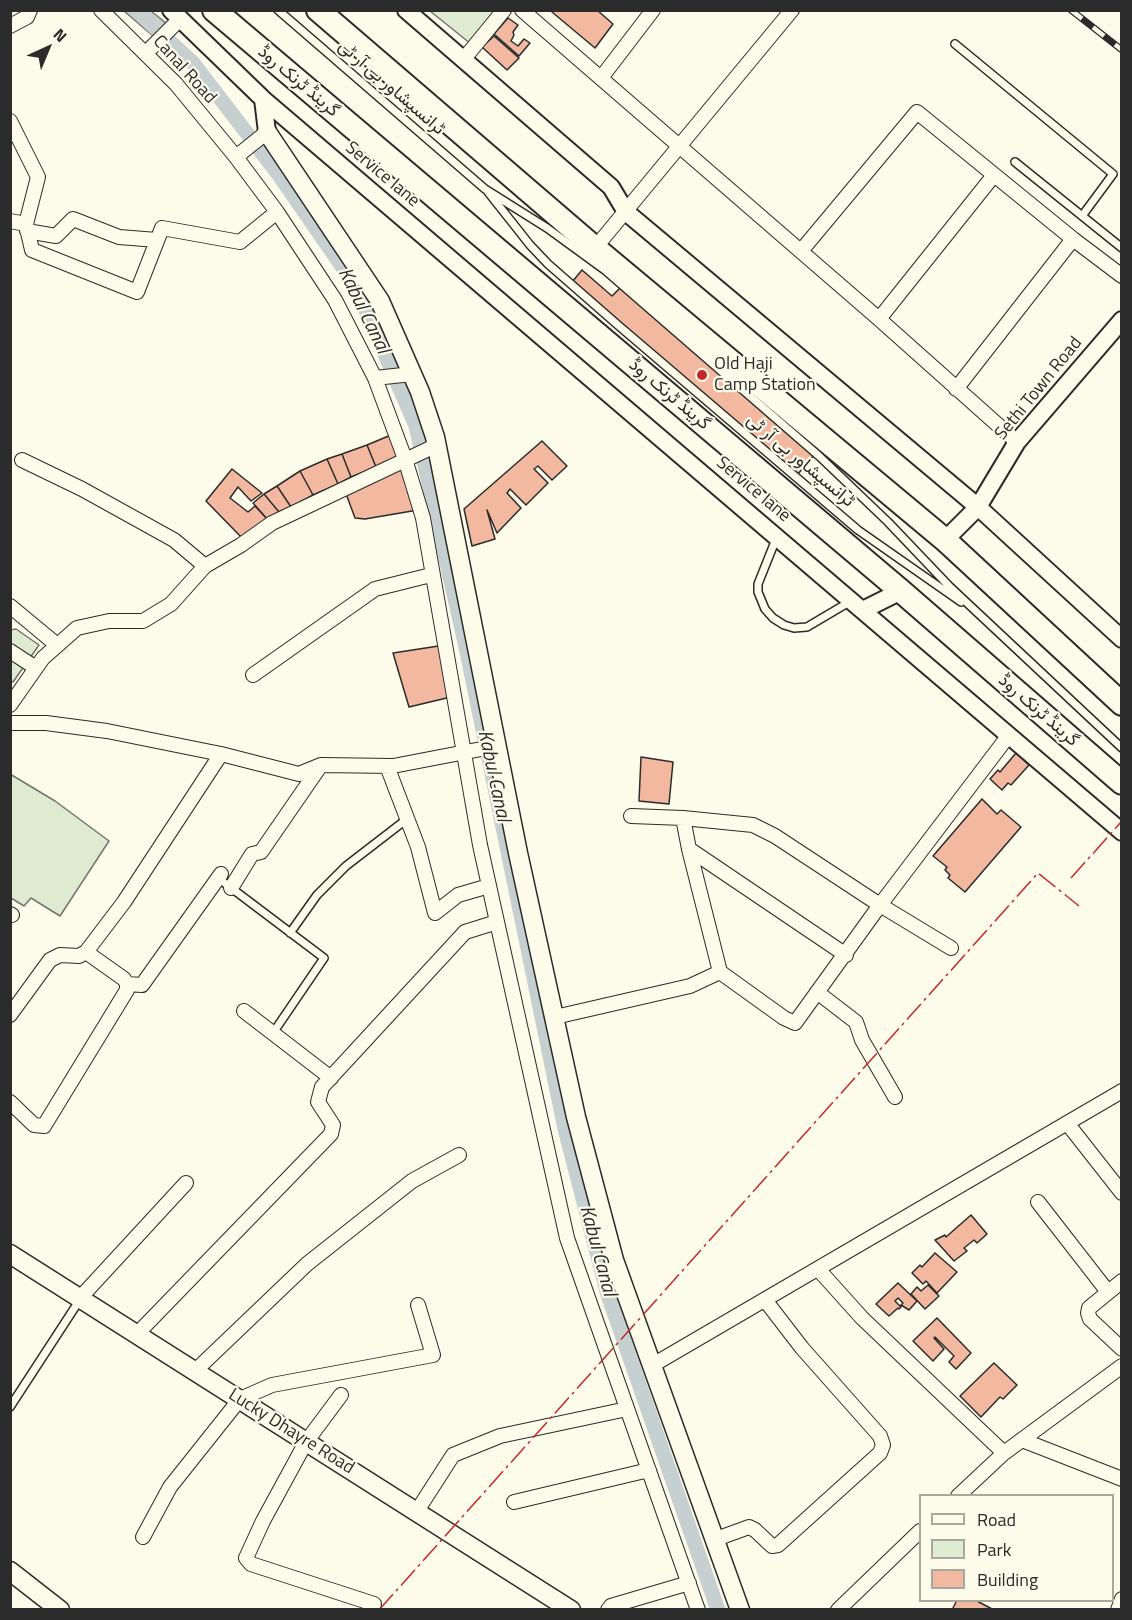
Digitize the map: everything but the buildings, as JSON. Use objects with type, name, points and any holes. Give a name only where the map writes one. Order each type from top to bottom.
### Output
[{"type":"highway","name":"گرینڈ ٹرنک روڈ","points":[[214,10],[901,591],[1122,783]]},
{"type":"highway","points":[[318,10],[595,248],[945,540],[1122,704]]},
{"type":"main road","points":[[263,135],[380,301],[435,446],[518,853],[576,1117],[614,1260],[740,1610]]},
{"type":"main road","name":"Lucky Dhayre Road","points":[[10,1254],[571,1610]]},
{"type":"main road","points":[[10,1571],[60,1610]]},
{"type":"street","points":[[14,20],[27,17],[30,10]]},
{"type":"street","name":"Canal Road","points":[[101,10],[149,50],[176,84],[240,154],[335,300],[377,378],[407,458],[423,518],[431,575],[496,922],[567,1238],[698,1610]]},
{"type":"street","points":[[406,10],[611,187],[627,212],[978,507],[1122,639]]},
{"type":"street","points":[[464,60],[504,10]]},
{"type":"street","points":[[522,10],[879,319],[1017,442]]},
{"type":"street","points":[[601,78],[653,10]]},
{"type":"street","points":[[595,248],[792,10]]},
{"type":"street","points":[[149,50],[175,18]]},
{"type":"street","name":"Service lane","points":[[175,18],[263,99],[1122,832]]},
{"type":"street","points":[[240,154],[263,135],[263,99]]},
{"type":"street","points":[[801,251],[917,112],[1122,276]]},
{"type":"street","points":[[10,122],[38,177],[27,228],[32,250],[137,292],[162,228],[240,242],[277,212]]},
{"type":"street","points":[[879,319],[994,175]]},
{"type":"street","points":[[10,221],[56,236],[73,219],[119,237],[157,240]]},
{"type":"street","points":[[956,389],[1073,239]]},
{"type":"street","name":"Sethi Town Road","points":[[945,540],[978,507],[1017,442],[1122,320]]},
{"type":"street","points":[[377,378],[408,374]]},
{"type":"street","points":[[10,705],[43,658],[76,628],[109,621],[143,621],[171,604],[206,566],[272,523],[435,446]]},
{"type":"street","points":[[22,460],[82,489],[174,540],[206,566]]},
{"type":"street","points":[[253,675],[375,589],[431,575]]},
{"type":"street","points":[[857,605],[901,591]]},
{"type":"street","points":[[10,606],[57,645]]},
{"type":"street","points":[[10,651],[36,668]]},
{"type":"street","points":[[10,723],[46,723],[107,731],[221,754],[299,774],[321,765],[387,766],[496,746]]},
{"type":"street","points":[[683,818],[720,972],[784,1018],[795,1023],[880,905],[1009,735]]},
{"type":"street","points":[[10,1015],[50,960],[60,956],[79,956],[86,952],[123,902],[221,754]]},
{"type":"street","points":[[231,888],[252,854],[261,852],[321,765]]},
{"type":"street","points":[[387,766],[418,847],[435,913],[458,895],[489,886]]},
{"type":"street","points":[[631,816],[683,818],[753,825],[775,836],[880,905],[951,948]]},
{"type":"street","points":[[689,849],[846,955]]},
{"type":"street","points":[[127,984],[142,985],[220,876]]},
{"type":"street","points":[[137,1334],[331,1134],[333,1125],[318,1102],[322,1088],[465,932],[496,922]]},
{"type":"street","points":[[10,1101],[34,1125],[44,1126],[127,990],[124,979],[86,952]]},
{"type":"street","points":[[555,1017],[690,986],[720,972]]},
{"type":"street","points":[[818,992],[856,1022],[862,1040],[895,1097]]},
{"type":"street","points":[[244,1011],[331,1078]]},
{"type":"street","points":[[651,1366],[1122,1091]]},
{"type":"street","points":[[1067,1123],[1122,1192]]},
{"type":"street","points":[[195,1371],[307,1264],[412,1181],[459,1155]]},
{"type":"street","points":[[80,1298],[186,1183]]},
{"type":"street","points":[[1038,1202],[1108,1292]]},
{"type":"street","points":[[818,1269],[862,1318],[1004,1453]]},
{"type":"street","points":[[1122,1281],[1089,1308],[1088,1313],[1090,1319],[1122,1349]]},
{"type":"street","points":[[716,1539],[749,1527],[772,1546],[778,1545],[880,1453],[883,1445],[880,1436],[802,1348],[765,1300]]},
{"type":"street","points":[[143,1537],[170,1487],[240,1400],[272,1385],[434,1355],[418,1305]]},
{"type":"street","points":[[960,1494],[1004,1453],[1122,1366]]},
{"type":"street","points":[[341,1395],[306,1442],[263,1521],[246,1558],[250,1564],[374,1604]]},
{"type":"street","points":[[417,1511],[453,1455],[500,1436],[627,1409]]},
{"type":"street","points":[[1022,1440],[1122,1479]]},
{"type":"street","points":[[514,1502],[649,1470]]},
{"type":"street","points":[[838,1610],[919,1533]]},
{"type":"street","points":[[609,1610],[611,1606],[689,1583]]},
{"type":"street","points":[[1118,1610],[1122,1599]]},
{"type":"lane","name":"ٹرانسپشاور بی آر ٹی","points":[[278,10],[485,189],[548,228],[624,287],[849,483],[980,616],[1122,748]]},
{"type":"lane","points":[[955,44],[1113,174],[1082,216]]},
{"type":"lane","points":[[1015,162],[1122,248]]},
{"type":"lane","name":"ٹرانسپشاور بی آر ٹی","points":[[485,189],[548,264],[660,362],[858,530],[980,616]]},
{"type":"lane","points":[[777,537],[758,584],[758,592],[765,609],[773,618],[794,628],[807,627],[857,605]]},
{"type":"lane","points":[[290,933],[317,895],[346,866],[407,819]]},
{"type":"lane","points":[[220,876],[231,888],[324,958],[273,1033]]},
{"type":"lane","points":[[10,1407],[80,1298]]},
{"type":"green space","points":[[430,11],[497,11],[471,44]]},
{"type":"green space","points":[[16,629],[39,645],[13,682],[11,681],[10,630]]},
{"type":"green space","points":[[10,774],[55,801],[109,841],[60,916],[31,898],[24,906],[11,898]]},
{"type":"shaded area","points":[[124,11],[151,11],[166,23],[153,36]]},
{"type":"waterway","name":"Kabul Canal","points":[[136,10],[193,63],[279,175],[355,285],[416,426],[466,647],[565,1129],[608,1295],[718,1610]]},
{"type":"railway","points":[[1071,10],[1122,50]]},
{"type":"power","points":[[1071,878],[1122,821]]},
{"type":"power","points":[[379,1610],[1038,873],[1079,906]]},
{"type":"place","name":"Old Haji Camp Station","points":[[702,375]]}]
